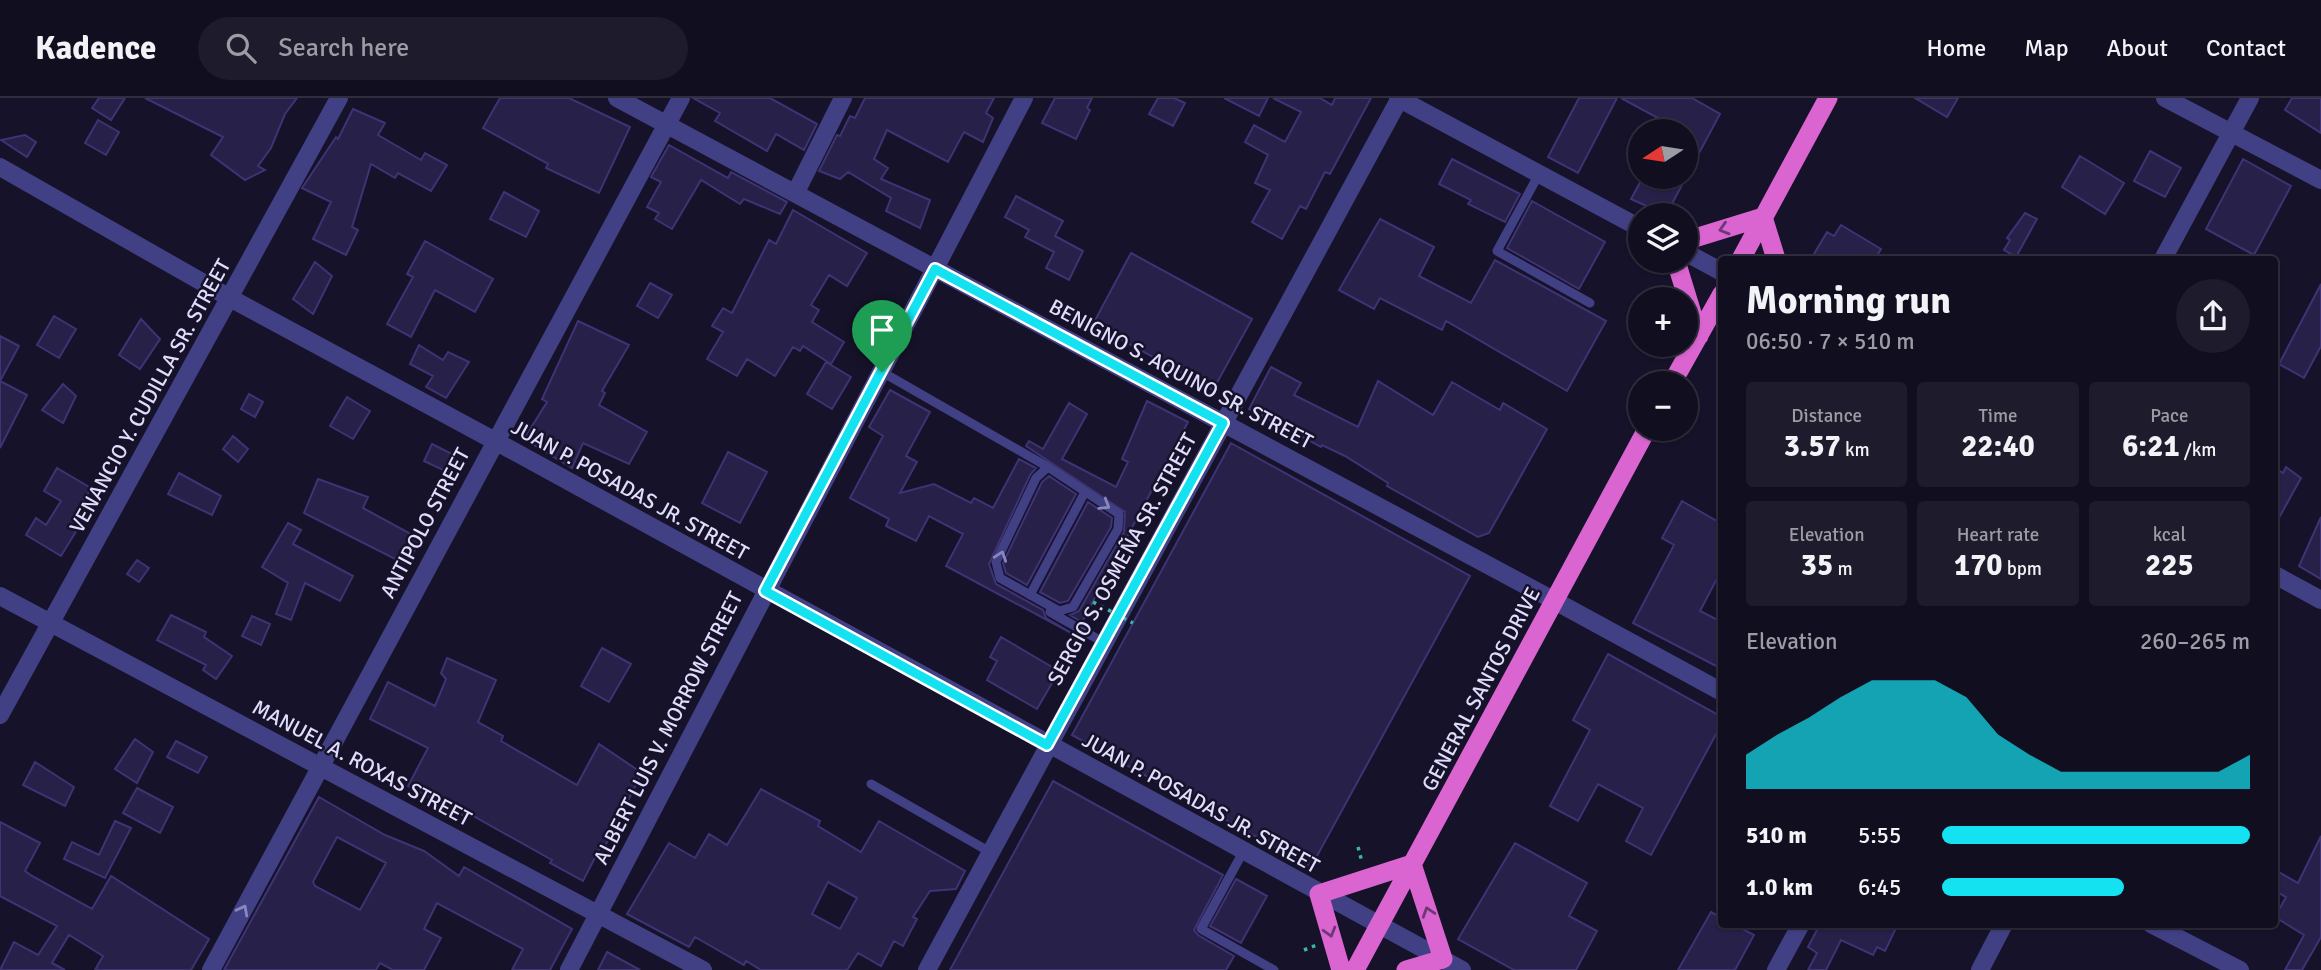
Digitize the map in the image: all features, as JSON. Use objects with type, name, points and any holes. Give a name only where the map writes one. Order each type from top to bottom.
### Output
[{"type":"highway","points":[[1743,256],[1828,98]]},
{"type":"highway","points":[[1698,237],[1763,217]]},
{"type":"highway","points":[[1763,217],[1775,256]]},
{"type":"highway","points":[[1680,273],[1699,336]]},
{"type":"highway","points":[[1679,371],[1718,300]]},
{"type":"highway","points":[[1699,336],[1718,330]]},
{"type":"highway","name":"GENERAL SANTOS DRIVE","points":[[1355,970],[1641,441]]},
{"type":"highway","points":[[1341,970],[1320,894],[1412,864],[1443,960],[1406,970]]},
{"type":"street","name":"VENANCIO Y. CUDILLA SR. STREET","points":[[0,715],[339,98]]},
{"type":"street","name":"BENIGNO S. AQUINO SR. STREET","points":[[617,98],[1718,690]]},
{"type":"street","name":"ANTIPOLO STREET","points":[[211,970],[681,98]]},
{"type":"street","points":[[796,192],[843,98]]},
{"type":"street","name":"ALBERT LUIS V. MORROW STREET","points":[[569,970],[1024,98]]},
{"type":"street","points":[[1399,98],[1628,222]]},
{"type":"street","name":"SERGIO S. OSMEÑA SR. STREET","points":[[927,970],[1399,98]]},
{"type":"street","points":[[2165,98],[2321,180]]},
{"type":"street","points":[[2165,256],[2249,98]]},
{"type":"street","name":"JUAN P. POSADAS JR. STREET","points":[[0,167],[230,298],[1462,970]]},
{"type":"street","points":[[1698,259],[1718,270]]},
{"type":"street","points":[[2278,577],[2321,600]]},
{"type":"street","name":"MANUEL A. ROXAS STREET","points":[[0,596],[703,970]]},
{"type":"street","points":[[1776,970],[1799,928]]},
{"type":"street","points":[[1980,970],[2002,928]]},
{"type":"street","points":[[2159,928],[2240,970]]},
{"type":"lane","points":[[1539,174],[1497,251],[1590,303]]},
{"type":"lane","points":[[882,372],[1048,467],[1119,514],[1118,528],[1073,607],[1059,611],[1000,578]]},
{"type":"lane","points":[[1048,467],[1036,478],[996,562],[1000,578],[1005,588],[1103,642]]},
{"type":"lane","points":[[1030,595],[1085,492]]},
{"type":"lane","points":[[871,784],[990,852]]},
{"type":"lane","points":[[1243,852],[1201,929],[1274,970]]},
{"type":"path","points":[[1093,602],[1133,623]]},
{"type":"building","points":[[99,98],[125,98],[111,120],[92,108]]},
{"type":"building","points":[[145,98],[297,98],[285,114],[271,148],[258,166],[265,170],[245,180],[211,155],[223,137]]},
{"type":"building","points":[[500,98],[569,98],[630,127],[599,193],[546,168],[548,164],[483,128]]},
{"type":"building","points":[[693,98],[770,98],[817,124],[804,150],[776,134],[767,151],[715,121],[720,113]]},
{"type":"building","points":[[865,98],[994,98],[986,113],[993,118],[983,142],[964,132],[948,162],[887,130],[874,159],[888,168],[881,179],[930,200],[920,228],[886,211],[891,198],[848,172],[840,179],[819,171],[837,135],[840,136],[850,116],[855,118]]},
{"type":"building","points":[[1055,98],[1092,98],[1087,108],[1090,110],[1076,139],[1042,123]]},
{"type":"building","points":[[1158,98],[1174,98],[1185,103],[1173,126],[1149,114]]},
{"type":"building","points":[[1224,98],[1268,98],[1259,116]]},
{"type":"building","points":[[1273,98],[1320,98],[1332,105],[1335,98],[1371,98],[1330,174],[1325,172],[1306,209],[1300,206],[1282,239],[1252,222],[1270,190],[1255,183],[1268,155],[1245,142],[1254,125],[1285,142],[1301,112]]},
{"type":"building","points":[[1579,98],[1617,98],[1578,173],[1548,157]]},
{"type":"building","points":[[1621,98],[1692,98],[1720,114],[1698,155],[1698,119],[1660,119]]},
{"type":"building","points":[[1915,98],[1958,98],[1947,117]]},
{"type":"building","points":[[2292,98],[2321,98],[2321,133],[2285,110]]},
{"type":"building","points":[[353,109],[385,123],[378,135],[421,160],[425,153],[447,165],[431,191],[398,173],[395,178],[371,164],[352,227],[358,230],[346,255],[313,239],[331,202],[302,188],[336,137],[338,139]]},
{"type":"building","points":[[98,120],[119,132],[106,155],[85,143]]},
{"type":"building","points":[[25,135],[36,142],[27,157],[1,140]]},
{"type":"building","points":[[669,145],[728,178],[731,172],[787,202],[780,214],[744,199],[740,204],[701,180],[672,229],[655,219],[659,213],[647,207],[661,182],[651,177]]},
{"type":"building","points":[[2150,151],[2181,168],[2165,197],[2134,181]]},
{"type":"building","points":[[2080,156],[2124,183],[2105,214],[2062,187]]},
{"type":"building","points":[[1452,159],[1520,194],[1505,222],[1468,204],[1471,200],[1439,184]]},
{"type":"building","points":[[2243,159],[2291,186],[2254,255],[2206,229]]},
{"type":"building","points":[[1636,189],[1680,189],[1672,203],[1640,203],[1631,199]]},
{"type":"building","points":[[504,192],[539,211],[526,237],[490,219]]},
{"type":"building","points":[[1016,196],[1063,221],[1055,236],[1083,251],[1069,280],[1046,268],[1054,252],[1025,237],[1029,230],[1005,217]]},
{"type":"building","points":[[1532,201],[1605,242],[1579,289],[1507,248]]},
{"type":"building","points":[[793,210],[867,253],[847,286],[829,275],[811,305],[819,310],[812,322],[844,342],[831,364],[803,346],[800,351],[793,347],[775,376],[747,359],[737,376],[707,359],[723,332],[712,326],[723,308],[732,313],[769,240],[776,244]]},
{"type":"building","points":[[2025,213],[2037,219],[2017,256],[2004,250],[2010,240],[2007,238]]},
{"type":"building","points":[[1380,219],[1434,247],[1419,276],[1471,303],[1495,260],[1606,321],[1567,391],[1446,321],[1442,330],[1380,298],[1374,309],[1339,290]]},
{"type":"building","points":[[1841,225],[1881,249],[1877,256],[1813,256],[1827,232],[1834,236]]},
{"type":"building","points":[[425,241],[493,279],[475,312],[435,290],[411,337],[387,324],[413,277],[407,274]]},
{"type":"building","points":[[1131,253],[1252,319],[1213,390],[1093,324]]},
{"type":"building","points":[[315,262],[332,276],[313,314],[293,299]]},
{"type":"building","points":[[650,283],[672,295],[658,318],[637,306]]},
{"type":"building","points":[[2321,284],[2321,346],[2304,378],[2279,364]]},
{"type":"building","points":[[54,316],[76,329],[59,358],[37,345]]},
{"type":"building","points":[[141,319],[160,339],[140,369],[119,355]]},
{"type":"building","points":[[578,321],[629,345],[602,391],[605,393],[599,405],[647,432],[629,464],[583,443],[572,468],[524,439],[547,402],[542,399]]},
{"type":"building","points":[[0,336],[19,346],[0,381]]},
{"type":"building","points":[[419,345],[443,360],[448,352],[469,362],[446,398],[426,387],[433,376],[410,364]]},
{"type":"building","points":[[826,362],[851,377],[832,409],[807,394]]},
{"type":"building","points":[[1271,367],[1301,383],[1294,395],[1358,427],[1378,381],[1433,415],[1452,382],[1500,410],[1503,403],[1547,429],[1489,533],[1478,537],[1387,486],[1388,483],[1345,456],[1322,445],[1321,447],[1249,409]]},
{"type":"building","points":[[0,381],[27,395],[0,448]]},
{"type":"building","points":[[63,384],[76,396],[63,423],[42,410]]},
{"type":"building","points":[[890,390],[930,412],[906,456],[917,462],[900,493],[934,484],[971,503],[974,498],[993,508],[1019,459],[1036,468],[1030,475],[989,564],[996,584],[1043,610],[1046,618],[1075,635],[946,566],[963,534],[929,516],[916,541],[886,526],[889,519],[850,498],[883,436],[869,427]]},
{"type":"building","points":[[249,394],[263,402],[255,417],[241,409]]},
{"type":"building","points":[[347,397],[370,411],[353,439],[330,426]]},
{"type":"building","points":[[1147,401],[1188,422],[1082,622],[1070,615],[1079,611],[1124,532],[1125,512],[1026,446],[1029,441],[1043,449],[1069,403],[1087,414],[1062,459],[1116,487],[1128,462],[1122,459]]},
{"type":"building","points":[[233,436],[248,449],[238,462],[223,449]]},
{"type":"building","points":[[1231,443],[1470,576],[1311,867],[1072,735]]},
{"type":"building","points":[[432,444],[452,454],[445,471],[424,461]]},
{"type":"building","points":[[728,452],[767,472],[740,523],[702,503]]},
{"type":"building","points":[[2286,467],[2301,478],[2278,520],[2278,470],[2283,473]]},
{"type":"building","points":[[57,468],[91,488],[76,515],[83,520],[61,556],[26,535],[36,518],[46,525],[61,501],[44,491]]},
{"type":"building","points":[[179,473],[221,496],[212,515],[168,494]]},
{"type":"building","points":[[1049,476],[1076,494],[1027,585],[1006,573],[1003,563],[1042,482]]},
{"type":"building","points":[[318,479],[368,497],[363,508],[422,540],[405,564],[304,513]]},
{"type":"building","points":[[1682,501],[1718,522],[1718,577],[1700,611],[1718,620],[1718,667],[1633,623],[1674,545],[1662,538]]},
{"type":"building","points":[[1088,502],[1112,518],[1111,527],[1068,601],[1060,603],[1040,592]]},
{"type":"building","points":[[2321,517],[2321,579],[2299,566]]},
{"type":"building","points":[[288,523],[301,530],[293,544],[353,576],[340,601],[305,583],[291,620],[276,614],[288,583],[262,567]]},
{"type":"building","points":[[137,560],[149,568],[139,582],[127,574]]},
{"type":"building","points":[[171,615],[206,632],[204,637],[232,656],[216,679],[203,670],[206,665],[157,640]]},
{"type":"building","points":[[252,616],[270,624],[261,645],[242,636]]},
{"type":"building","points":[[1001,637],[1059,671],[1037,709],[987,680],[997,661],[990,657]]},
{"type":"building","points":[[602,648],[631,664],[609,702],[581,686]]},
{"type":"building","points":[[1608,654],[1718,715],[1718,730],[1651,855],[1626,841],[1643,808],[1598,784],[1578,821],[1550,806],[1590,730],[1573,720]]},
{"type":"building","points":[[447,658],[496,680],[478,722],[503,736],[501,741],[577,785],[599,744],[642,773],[603,850],[600,848],[583,881],[550,863],[552,860],[466,812],[464,816],[408,786],[428,748],[370,719],[388,682],[435,706],[446,679],[441,673]]},
{"type":"building","points":[[135,739],[153,752],[137,783],[115,769]]},
{"type":"building","points":[[176,741],[207,757],[198,773],[167,757]]},
{"type":"building","points":[[35,762],[74,787],[65,806],[23,785]]},
{"type":"building","points":[[1053,781],[1223,875],[1194,930],[1234,956],[1226,970],[950,970]]},
{"type":"building","points":[[137,788],[173,807],[160,833],[123,813]]},
{"type":"building","points":[[761,789],[820,821],[818,826],[861,852],[879,821],[965,871],[956,889],[930,891],[913,917],[917,919],[903,946],[894,941],[881,966],[858,953],[847,970],[761,970],[746,961],[744,965],[695,937],[689,947],[627,914],[669,843],[695,858],[709,834],[727,845]],"holes":[[[828,882],[857,898],[840,929],[812,914]]]},
{"type":"building","points":[[319,797],[385,835],[424,851],[459,876],[464,867],[572,929],[550,970],[512,970],[523,949],[437,903],[424,929],[441,938],[424,970],[393,970],[380,963],[376,970],[224,970]],"holes":[[[337,837],[386,863],[360,910],[315,886],[313,882]]]},
{"type":"building","points":[[115,821],[131,828],[105,878],[64,859],[72,842],[99,855]]},
{"type":"building","points":[[0,822],[40,843],[25,871],[32,876],[92,909],[111,876],[209,939],[191,970],[95,970],[103,956],[69,935],[52,963],[65,970],[0,970],[14,942],[38,955],[57,926],[0,896]]},
{"type":"building","points":[[2321,836],[2321,937],[2302,970],[2285,970],[2304,935],[2278,919],[2278,912],[2286,897],[2278,893],[2278,872],[2298,883]]},
{"type":"building","points":[[1515,843],[1587,883],[1569,916],[1597,931],[1576,970],[1514,970],[1458,939]]},
{"type":"building","points":[[1236,879],[1267,896],[1241,943],[1210,926]]},
{"type":"building","points":[[1711,912],[1718,916],[1718,928],[1741,928],[1754,935],[1735,970],[1678,970]]},
{"type":"building","points":[[1818,928],[1896,928],[1885,951],[1877,947],[1873,955],[1841,940],[1826,970],[1808,970],[1817,953],[1808,947]]},
{"type":"building","points":[[607,952],[640,970],[598,970]]},
{"type":"route","points":[[935,269],[1223,423],[1047,745],[765,591],[882,372],[935,269]]}]
